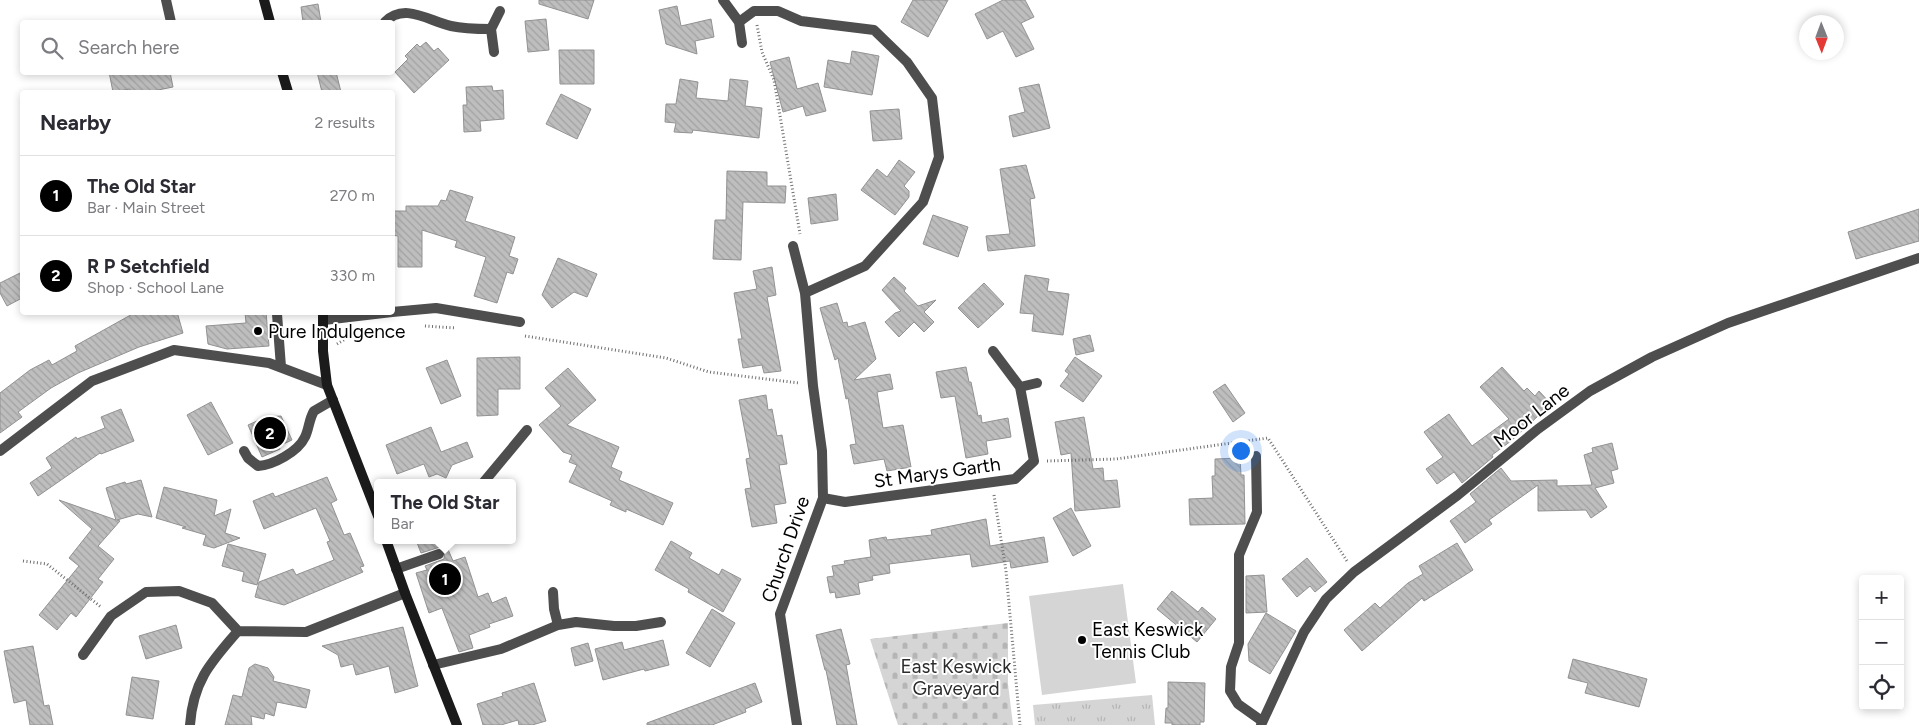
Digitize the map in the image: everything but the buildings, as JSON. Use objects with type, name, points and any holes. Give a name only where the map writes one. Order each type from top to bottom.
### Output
[{"type":"street","points":[[166,0],[171,20]]},
{"type":"street","points":[[264,0],[268,20]]},
{"type":"street","points":[[723,0],[739,22],[742,43]]},
{"type":"street","points":[[739,22],[754,11],[778,10],[801,21],[874,30],[907,62],[932,98],[939,157],[923,202],[866,266],[805,294]]},
{"type":"street","points":[[494,52],[491,29],[500,11]]},
{"type":"street","points":[[388,20],[397,14],[407,12],[453,26],[491,29]]},
{"type":"street","points":[[283,75],[287,90]]},
{"type":"street","name":"Church Drive","points":[[793,246],[805,294],[813,386],[822,451],[823,498],[780,614],[797,725]]},
{"type":"street","name":"Moor Lane","points":[[1262,723],[1304,632],[1326,599],[1354,572],[1458,495],[1538,429],[1598,387],[1652,357],[1728,324],[1919,258]]},
{"type":"street","points":[[395,312],[436,308],[520,322]]},
{"type":"street","points":[[277,315],[281,367]]},
{"type":"street","points":[[340,315],[323,316],[323,351],[327,385],[374,506]]},
{"type":"street","points":[[0,451],[92,381],[174,350],[269,362],[327,385]]},
{"type":"street","points":[[993,351],[1020,387],[1034,461]]},
{"type":"street","points":[[1020,387],[1038,383]]},
{"type":"street","points":[[244,451],[248,458],[258,466],[272,463],[289,453],[303,441],[314,410],[333,400]]},
{"type":"street","points":[[486,479],[526,430]]},
{"type":"street","points":[[1256,456],[1258,512],[1239,555],[1239,643],[1231,667],[1230,691],[1238,704],[1262,723]]},
{"type":"street","name":"St Marys Garth","points":[[823,498],[845,502],[1015,479],[1034,461]]},
{"type":"street","points":[[387,544],[457,725]]},
{"type":"street","points":[[396,569],[439,554]]},
{"type":"street","points":[[83,656],[111,616],[146,592],[180,591],[212,603],[238,631],[306,632],[405,593]]},
{"type":"street","points":[[553,592],[554,609],[558,625]]},
{"type":"street","points":[[433,665],[501,648],[558,625],[576,622],[636,626],[661,622]]},
{"type":"street","points":[[190,725],[191,705],[207,668],[238,631]]},
{"type":"path","points":[[754,11],[762,52],[774,80],[801,238],[793,246]]},
{"type":"path","points":[[423,326],[459,329]]},
{"type":"path","points":[[336,344],[362,329]]},
{"type":"path","points":[[523,336],[666,358],[709,372],[813,386]]},
{"type":"path","points":[[1034,461],[1116,459],[1268,438],[1354,572]]},
{"type":"path","points":[[992,483],[1006,571],[1020,725]]},
{"type":"path","points":[[23,561],[46,564],[111,616]]},
{"type":"green space","name":"East Keswick Tennis Club","points":[[1123,584],[1136,683],[1042,695],[1029,596]]},
{"type":"green space","name":"East Keswick Graveyard","points":[[1008,623],[1008,684],[1013,725],[898,725],[870,639]]},
{"type":"green space","points":[[1152,695],[1155,725],[1035,725],[1033,705]]},
{"type":"place","name":"Pure Indulgence","points":[[258,331]]},
{"type":"place","name":"R P Setchfield","points":[[270,433]]},
{"type":"place","name":"The Old Star","points":[[445,579]]},
{"type":"place","name":"East Keswick Tennis Club","points":[[1082,640]]}]
